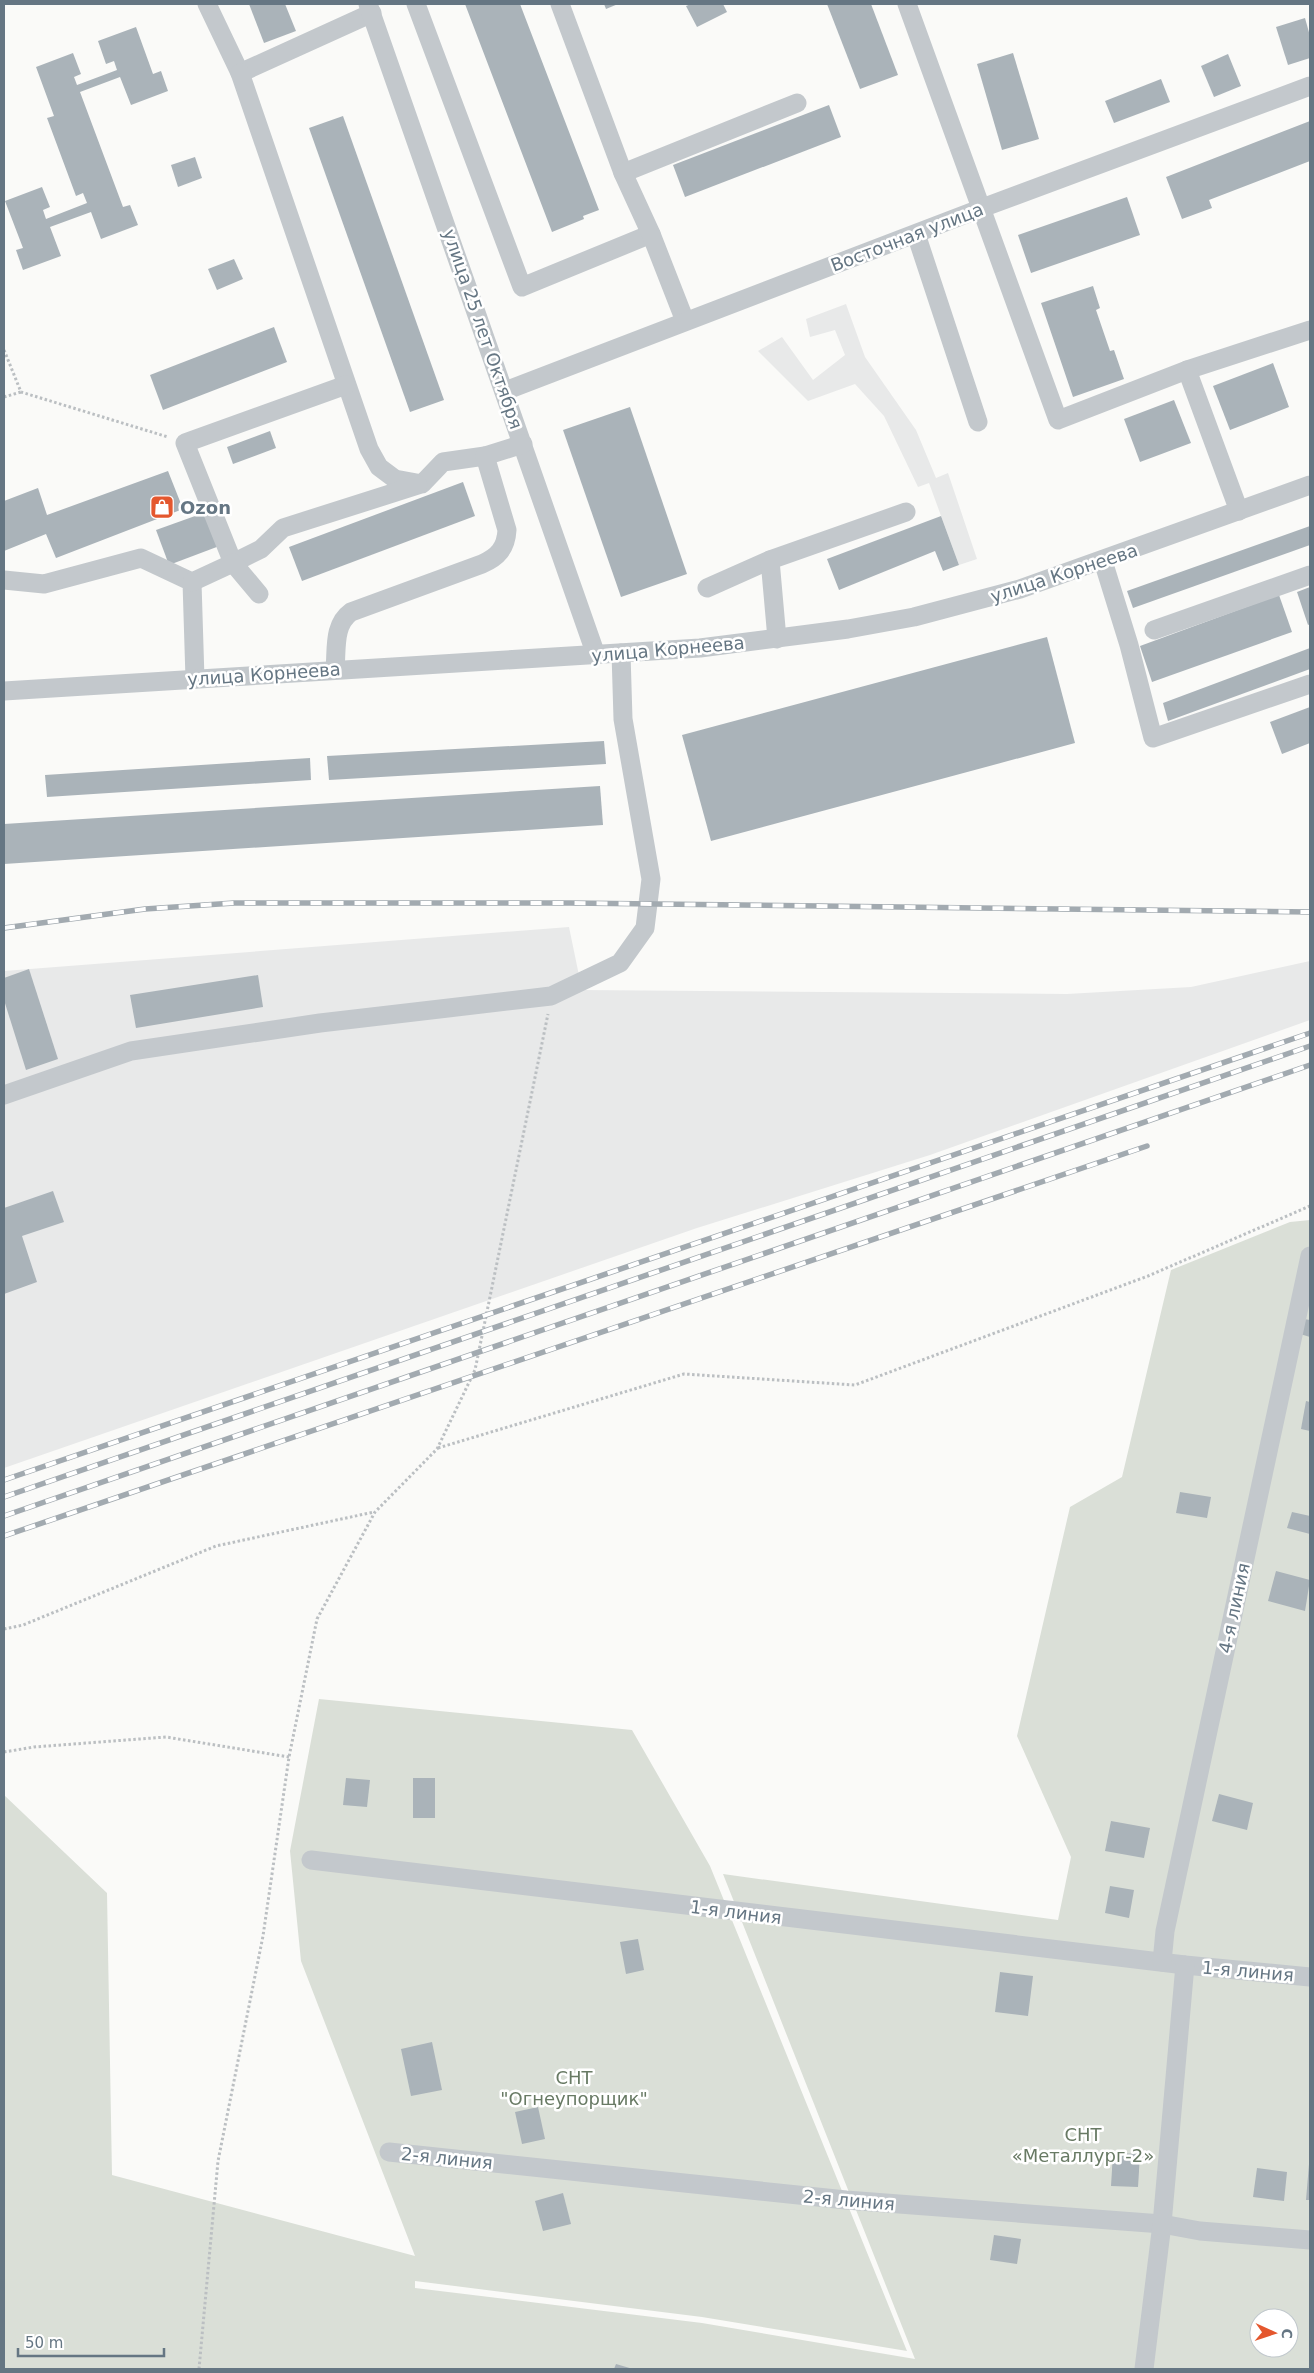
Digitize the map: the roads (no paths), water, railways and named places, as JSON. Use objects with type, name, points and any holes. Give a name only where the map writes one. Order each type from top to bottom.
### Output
[{"type":"street","points":[[207,4],[240,73],[369,449],[379,467],[395,479],[422,484]]},
{"type":"street","points":[[416,4],[522,287],[651,234]]},
{"type":"street","points":[[560,4],[623,173],[651,234],[685,321]]},
{"type":"street","points":[[907,4],[1058,420],[1187,370],[1310,330]]},
{"type":"street","points":[[240,73],[370,9]]},
{"type":"street","name":"улица 25 лет Октября","points":[[370,9],[596,655]]},
{"type":"street","name":"Восточная улица","points":[[505,391],[982,208],[1310,86]]},
{"type":"street","points":[[623,173],[797,103]]},
{"type":"street","points":[[916,234],[978,422]]},
{"type":"street","points":[[1187,370],[1239,511]]},
{"type":"street","points":[[259,594],[233,563],[185,443],[346,385]]},
{"type":"street","points":[[192,582],[261,549],[283,528],[422,484],[443,462],[485,456],[523,444]]},
{"type":"street","points":[[335,669],[338,629],[351,612],[482,564],[499,554],[507,539],[508,530],[485,456]]},
{"type":"street","name":"улица Корнеева","points":[[4,691],[335,669],[621,654],[778,639],[914,617],[1020,589],[1103,561],[1310,485]]},
{"type":"street","points":[[707,588],[770,560],[906,512]]},
{"type":"street","points":[[4,580],[44,584],[141,558],[192,582]]},
{"type":"street","points":[[770,560],[778,639]]},
{"type":"street","points":[[1103,561],[1129,645],[1153,738],[1310,684]]},
{"type":"street","points":[[1154,630],[1310,575]]},
{"type":"street","points":[[192,582],[194,679]]},
{"type":"street","points":[[4,1095],[131,1051],[320,1022],[552,996],[620,963],[645,928],[651,879],[623,719],[621,654]]},
{"type":"street","name":"4-я линия","points":[[1162,1962],[1164,1931],[1310,1256]]},
{"type":"street","name":"1-я линия","points":[[311,1860],[1185,1966],[1310,1976]]},
{"type":"street","points":[[1144,2369],[1162,2224],[1185,1966]]},
{"type":"street","name":"2-я линия","points":[[389,2152],[846,2200],[1162,2224],[1200,2231],[1310,2240]]},
{"type":"railway","points":[[4,928],[145,909],[234,903],[570,903],[1310,912]]},
{"type":"railway","points":[[4,1480],[1310,1033]]},
{"type":"railway","points":[[4,1497],[1310,1046]]},
{"type":"railway","points":[[4,1516],[1310,1065]]},
{"type":"railway","points":[[4,1536],[1147,1146]]},
{"type":"place","name":"Ozon","points":[[162,507]]},
{"type":"park label","name":"СНТ \"Огнеупорщик\"","points":[[574,2087]]},
{"type":"park label","name":"СНТ «Металлург-2»","points":[[1083,2144]]}]
